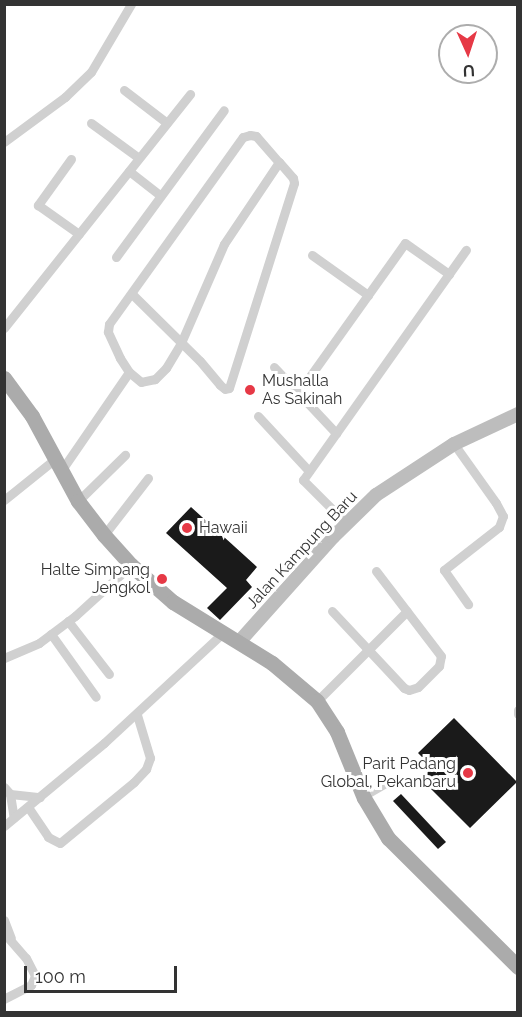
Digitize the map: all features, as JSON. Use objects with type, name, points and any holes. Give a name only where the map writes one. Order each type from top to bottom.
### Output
[{"type":"main road","points":[[6,385],[32,416],[78,501],[104,535],[131,565],[173,602],[240,641],[286,674],[317,701],[337,732],[364,798],[380,826],[403,855],[518,967]]},
{"type":"street","points":[[4,142],[65,97],[91,72],[131,4]]},
{"type":"street","points":[[124,90],[167,123]]},
{"type":"street","points":[[4,328],[190,94]]},
{"type":"street","points":[[116,258],[224,110]]},
{"type":"street","points":[[91,123],[139,158]]},
{"type":"street","points":[[132,294],[181,343],[220,385],[225,389],[229,388],[294,183],[293,178],[279,162],[255,136],[243,137],[108,327],[110,338],[129,372],[141,382],[155,379],[166,368],[181,343],[224,243],[279,162]]},
{"type":"street","points":[[71,159],[38,205],[79,234]]},
{"type":"street","points":[[129,171],[160,195]]},
{"type":"street","points":[[298,393],[405,243],[449,274]]},
{"type":"street","points":[[346,524],[303,480],[466,250]]},
{"type":"street","points":[[312,255],[368,295]]},
{"type":"street","points":[[274,367],[336,433]]},
{"type":"street","points":[[4,500],[58,465],[129,372]]},
{"type":"street","name":"Jalan Kampung Baru","points":[[240,641],[346,524],[376,495],[454,444],[518,414]]},
{"type":"street","points":[[258,416],[309,471]]},
{"type":"street","points":[[454,444],[503,516],[499,527],[444,570],[445,575],[468,604]]},
{"type":"street","points":[[78,501],[125,455]]},
{"type":"street","points":[[104,535],[148,478]]},
{"type":"street","points":[[4,658],[27,650],[51,634],[131,565]]},
{"type":"street","points":[[332,611],[366,650],[405,689],[417,687],[442,661],[441,656],[376,571]]},
{"type":"street","points":[[317,701],[407,611]]},
{"type":"street","points":[[68,621],[109,674]]},
{"type":"street","points":[[4,826],[136,715],[224,632]]},
{"type":"street","points":[[51,634],[96,697]]},
{"type":"street","points":[[28,807],[48,837],[60,843],[126,788],[146,769],[150,761],[136,715]]},
{"type":"street","points":[[14,818],[7,790],[40,797]]},
{"type":"street","points":[[4,920],[8,935],[31,965],[35,978],[30,985],[4,999]]},
{"type":"lane","points":[[364,798],[388,784]]},
{"type":"building","points":[[191,507],[257,567],[246,580],[252,587],[220,620],[207,608],[227,588],[166,533]]},
{"type":"building","name":"Parit Padang Global, Pekanbaru","points":[[454,718],[517,782],[470,828],[421,779],[432,767],[418,753]]},
{"type":"building","points":[[401,794],[446,842],[438,849],[393,801]]},
{"type":"place","name":"Mushalla As Sakinah","points":[[250,390]]},
{"type":"place","name":"Hawaii","points":[[187,528]]},
{"type":"place","name":"Halte Simpang Jengkol","points":[[162,579]]},
{"type":"place","name":"Parit Padang Global, Pekanbaru","points":[[468,773]]}]
